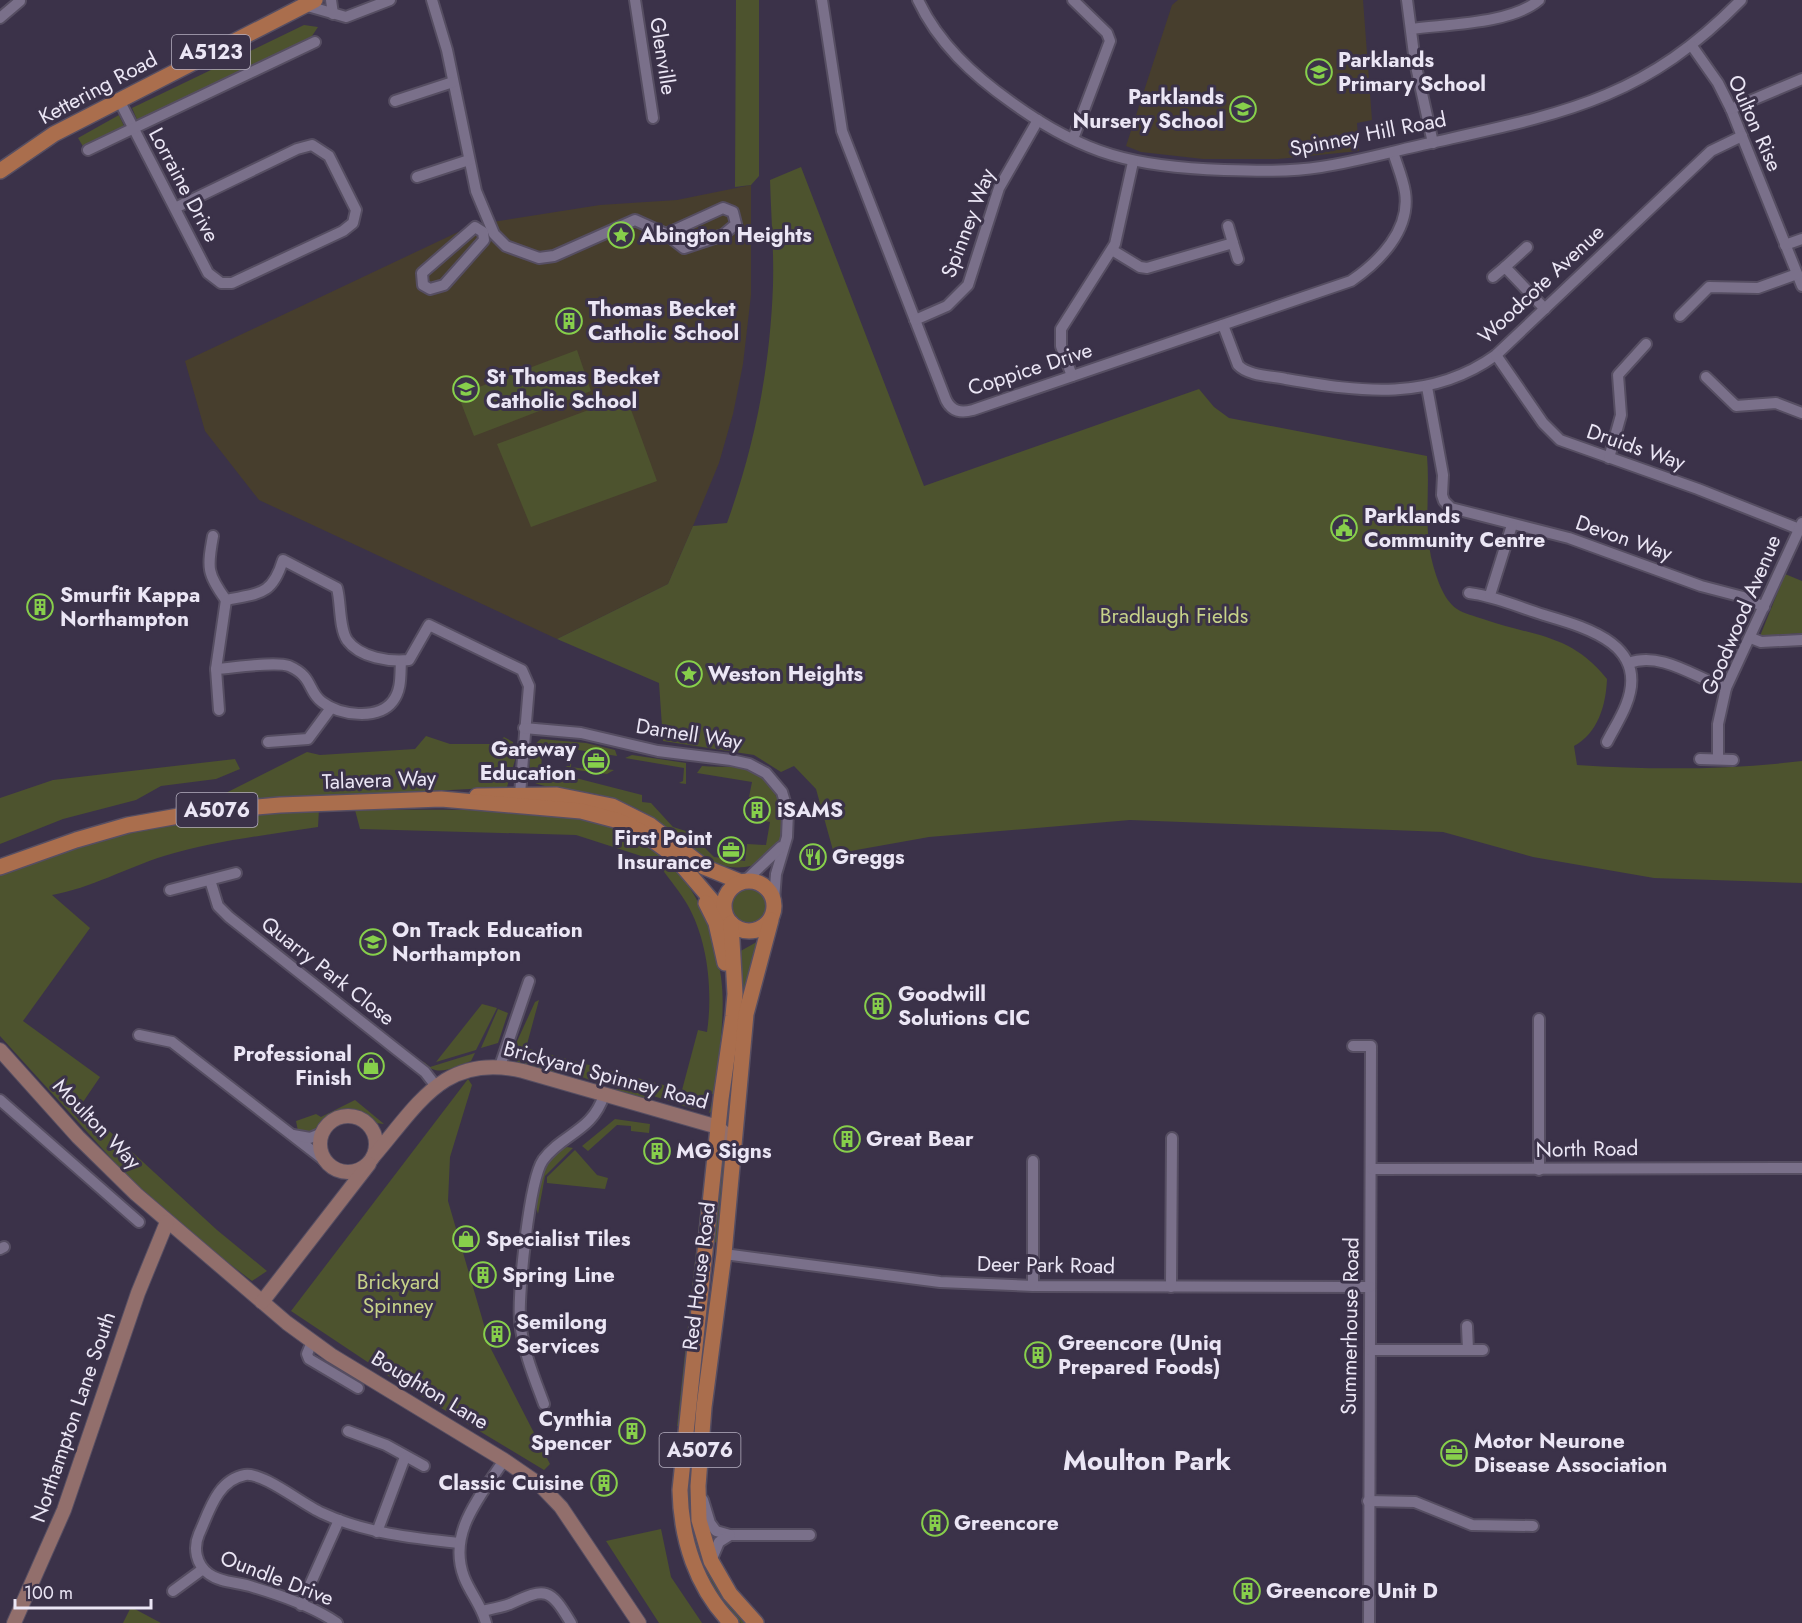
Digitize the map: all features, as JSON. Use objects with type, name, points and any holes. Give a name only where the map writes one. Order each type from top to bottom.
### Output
[{"type":"main road","name":"Kettering Road","points":[[0,171],[33,147],[118,100],[310,3]]},
{"type":"main road","points":[[441,799],[520,794],[566,796],[612,806],[650,825],[704,867],[743,881],[758,882],[766,887],[774,900],[771,920],[765,926],[751,932],[743,931],[728,920]]},
{"type":"main road","name":"Talavera Way","points":[[0,867],[87,837],[192,813],[280,805],[441,799],[581,811],[619,820],[655,841],[673,855],[728,920]]},
{"type":"main road","points":[[689,874],[716,923],[733,1016]]},
{"type":"main road","points":[[731,1623],[716,1605],[695,1568],[681,1516],[680,1470],[691,1369],[718,1259],[714,1157],[721,1131],[735,994],[725,897],[734,885],[743,881]]},
{"type":"main road","name":"Red House Road","points":[[756,1623],[730,1594],[711,1561],[699,1520],[698,1486],[718,1259],[737,1121],[746,1014],[771,920]]},
{"type":"street","points":[[0,0],[9,10]]},
{"type":"street","points":[[332,0],[333,14]]},
{"type":"street","points":[[310,3],[333,14],[349,16],[390,0]]},
{"type":"street","points":[[432,0],[444,38],[476,191],[489,230],[506,246],[539,258],[554,256],[635,220],[666,234],[684,248],[723,235],[736,224],[733,213],[723,208],[666,234]]},
{"type":"street","name":"Glenville","points":[[635,0],[653,117]]},
{"type":"street","name":"Coppice Drive","points":[[822,0],[842,131],[946,400],[955,411],[973,410],[1342,284],[1374,262],[1397,232],[1405,210],[1405,194],[1393,152]]},
{"type":"street","name":"Spinney Hill Road","points":[[918,0],[935,31],[974,74],[1038,120],[1073,140],[1133,162],[1186,168],[1281,170],[1335,165],[1533,121],[1594,102],[1634,84],[1692,46],[1742,0]]},
{"type":"street","points":[[1073,0],[1107,33],[1110,41],[1073,140]]},
{"type":"street","points":[[1407,0],[1418,76],[1433,142]]},
{"type":"street","points":[[1411,29],[1508,15],[1526,10],[1539,0]]},
{"type":"street","points":[[0,18],[20,1]]},
{"type":"street","points":[[88,150],[315,42]]},
{"type":"street","name":"Oulton Rise","points":[[1692,46],[1718,83],[1731,109],[1802,286]]},
{"type":"street","points":[[1731,109],[1802,79]]},
{"type":"street","points":[[395,101],[453,82]]},
{"type":"street","name":"Lorraine Drive","points":[[118,100],[208,273],[221,283],[232,283],[343,231],[353,223],[356,210],[329,156],[320,147],[306,146],[175,208]]},
{"type":"street","name":"Spinney Way","points":[[915,320],[948,306],[968,285],[999,188],[1038,120]]},
{"type":"street","name":"Woodcote Avenue","points":[[1223,325],[1235,359],[1246,371],[1367,391],[1391,392],[1427,387],[1458,377],[1496,355],[1711,151],[1742,136]]},
{"type":"street","points":[[417,177],[469,160]]},
{"type":"street","points":[[1072,376],[1061,346],[1061,329],[1118,237],[1133,162]]},
{"type":"street","points":[[1228,226],[1238,259]]},
{"type":"street","points":[[475,227],[489,230],[484,240],[444,285],[430,289],[423,285],[422,273],[428,264],[475,227]]},
{"type":"street","points":[[1785,245],[1802,239]]},
{"type":"street","points":[[1112,250],[1140,267],[1148,268],[1233,243]]},
{"type":"street","points":[[1493,277],[1527,247]]},
{"type":"street","points":[[1505,267],[1545,309]]},
{"type":"street","points":[[1680,316],[1708,287],[1758,288],[1797,273]]},
{"type":"street","points":[[1609,458],[1621,415],[1618,375],[1646,344]]},
{"type":"street","name":"Druids Way","points":[[1496,355],[1553,435],[1575,447],[1801,526]]},
{"type":"street","points":[[1706,377],[1736,406],[1776,403],[1802,413]]},
{"type":"street","name":"Devon Way","points":[[1427,387],[1443,475],[1444,501],[1460,511],[1482,513],[1512,525],[1580,542],[1701,586],[1743,597],[1764,607]]},
{"type":"street","points":[[1491,595],[1512,525]]},
{"type":"street","name":"Goodwood Avenue","points":[[1718,759],[1718,724],[1726,688],[1801,526]]},
{"type":"street","points":[[213,536],[208,564],[210,578],[226,600],[216,669],[219,710]]},
{"type":"street","points":[[226,600],[266,592],[277,580],[283,560],[337,588],[347,639],[361,651],[390,662],[409,660],[429,625],[522,670],[529,686],[520,794]]},
{"type":"street","points":[[1469,593],[1491,595],[1509,604],[1576,625],[1605,637],[1629,663],[1630,682],[1627,704],[1607,742]]},
{"type":"street","points":[[1751,638],[1761,642],[1802,640]]},
{"type":"street","points":[[1629,663],[1640,659],[1657,660],[1726,688]]},
{"type":"street","points":[[216,669],[286,665],[305,675],[318,700],[331,708],[351,713],[379,711],[392,702],[399,688],[401,661]]},
{"type":"street","points":[[268,742],[308,739],[331,708]]},
{"type":"street","name":"Darnell Way","points":[[524,728],[581,733],[645,749],[731,760],[758,767],[776,782],[786,801],[789,822],[776,874],[774,900]]},
{"type":"street","points":[[1700,759],[1733,760]]},
{"type":"street","points":[[743,881],[783,845]]},
{"type":"street","points":[[170,890],[236,873]]},
{"type":"street","name":"Quarry Park Close","points":[[210,880],[218,906],[229,917],[424,1072],[435,1085]]},
{"type":"street","points":[[500,1066],[529,981]]},
{"type":"street","points":[[1539,1018],[1539,1170]]},
{"type":"street","points":[[138,1035],[172,1042],[332,1166],[353,1171],[371,1160],[376,1142],[370,1127],[364,1121],[349,1116],[333,1120],[322,1133],[320,1146],[332,1166],[341,1184],[337,1204]]},
{"type":"street","name":"Summerhouse Road","points":[[1353,1046],[1371,1046],[1369,1623]]},
{"type":"street","name":"Moulton Way","points":[[0,1050],[78,1137],[167,1222]]},
{"type":"street","name":"Brickyard Spinney Road","points":[[262,1302],[419,1101],[435,1085],[467,1069],[500,1066],[661,1110],[721,1131],[733,1156]]},
{"type":"street","points":[[544,1404],[529,1365],[520,1320],[534,1182],[544,1159],[589,1123],[600,1107],[604,1095]]},
{"type":"street","points":[[0,1100],[139,1222]]},
{"type":"street","points":[[661,1110],[698,1127],[711,1137],[714,1157]]},
{"type":"street","points":[[698,1127],[721,1131],[733,1130],[737,1121]]},
{"type":"street","points":[[370,1127],[399,1127]]},
{"type":"street","points":[[287,1133],[303,1138],[322,1133]]},
{"type":"street","points":[[1171,1287],[1172,1138]]},
{"type":"street","points":[[1033,1161],[1033,1286]]},
{"type":"street","name":"North Road","points":[[1372,1169],[1802,1168]]},
{"type":"street","name":"Boughton Lane","points":[[167,1222],[312,1342],[504,1460],[548,1492],[561,1507],[639,1623]]},
{"type":"street","name":"Northampton Lane South","points":[[14,1623],[64,1510],[138,1293],[167,1222]]},
{"type":"street","name":"Deer Park Road","points":[[718,1259],[788,1269],[824,1268],[940,1282],[1033,1286],[1370,1287]]},
{"type":"street","points":[[1467,1326],[1467,1350]]},
{"type":"street","points":[[312,1342],[307,1354],[309,1359],[358,1388]]},
{"type":"street","points":[[1370,1350],[1484,1350]]},
{"type":"street","points":[[348,1431],[386,1445],[424,1466]]},
{"type":"street","points":[[377,1532],[405,1457]]},
{"type":"street","points":[[486,1623],[464,1579],[459,1543],[468,1515],[504,1460]]},
{"type":"street","name":"Oundle Drive","points":[[337,1623],[301,1605],[253,1587],[215,1578],[203,1569],[196,1555],[196,1540],[223,1486],[237,1477],[260,1476],[296,1499],[339,1520],[377,1532],[459,1543]]},
{"type":"street","points":[[698,1486],[710,1523],[716,1531],[730,1535],[810,1535]]},
{"type":"street","points":[[1368,1501],[1415,1502],[1472,1525],[1533,1526]]},
{"type":"street","points":[[301,1605],[339,1520]]},
{"type":"street","points":[[711,1561],[719,1542],[730,1535]]},
{"type":"street","name":"Oundle Drive","points":[[173,1591],[203,1569]]},
{"type":"street","points":[[482,1611],[508,1605],[535,1592],[543,1592],[554,1597],[571,1623]]},
{"type":"shaded area","name":"Parklands Primary School","points":[[1178,0],[1363,0],[1372,120],[1357,123],[1359,151],[1278,159],[1203,159],[1141,152],[1126,146],[1172,5]]},
{"type":"shaded area","name":"St Thomas Becket Catholic School","points":[[751,185],[751,295],[743,364],[733,414],[719,463],[693,526],[668,584],[557,639],[259,500],[205,431],[185,361],[473,225],[600,205],[677,200]]},
{"type":"green space","points":[[736,0],[759,0],[759,176],[751,185],[735,187]]},
{"type":"green space","points":[[304,25],[318,27],[310,39],[138,122],[132,108]]},
{"type":"green space","points":[[119,115],[124,126],[84,148],[78,138]]},
{"type":"green space","name":"Bradlaugh Fields","points":[[801,167],[924,486],[1199,389],[1214,407],[1229,418],[1427,456],[1429,544],[1437,578],[1447,599],[1466,614],[1550,638],[1565,645],[1593,664],[1607,679],[1605,699],[1595,726],[1574,746],[1577,765],[1690,768],[1802,761],[1802,883],[1654,878],[1533,857],[1443,832],[1130,820],[929,837],[834,854],[816,789],[794,766],[781,772],[754,755],[663,741],[659,683],[557,639],[668,584],[693,526],[727,523],[746,465],[765,376],[773,272],[770,180]]},
{"type":"green space","points":[[577,350],[591,391],[474,436],[458,395]]},
{"type":"green space","points":[[626,396],[657,481],[531,527],[497,444]]},
{"type":"green space","points":[[1785,574],[1802,581],[1802,633],[1760,636]]},
{"type":"green space","points":[[426,736],[450,744],[497,744],[504,737],[513,742],[516,757],[507,787],[206,803],[307,752],[320,755],[415,749]]},
{"type":"green space","points":[[541,739],[586,743],[615,750],[617,756],[555,746],[554,753],[542,753],[541,773],[564,775],[642,795],[642,802],[651,803],[673,827],[689,832],[714,857],[745,861],[747,844],[766,845],[770,822],[765,821],[767,800],[749,797],[752,782],[697,773],[702,766],[736,767],[749,770],[767,783],[776,796],[781,811],[782,826],[779,840],[772,853],[761,862],[745,867],[729,867],[715,863],[691,849],[658,821],[630,806],[600,795],[535,783],[530,773],[530,760],[533,748]]},
{"type":"green space","points":[[572,749],[571,767],[602,771],[607,756],[605,769],[614,770],[607,774],[569,769],[566,766],[570,766]]},
{"type":"green space","points":[[632,755],[686,763],[686,784],[679,783],[683,781],[684,768],[625,758]]},
{"type":"green space","points":[[235,759],[240,769],[216,779],[161,786],[136,800],[63,819],[0,844],[0,798],[53,780]]},
{"type":"green space","points":[[319,809],[318,827],[202,846],[164,856],[81,888],[52,895],[90,928],[23,1021],[100,1077],[81,1105],[217,1230],[267,1271],[252,1281],[205,1245],[128,1177],[0,1036],[0,874],[104,838],[194,818]]},
{"type":"green space","points":[[355,810],[485,810],[583,816],[617,825],[656,851],[685,880],[696,897],[712,935],[717,955],[723,1010],[716,1109],[709,1113],[714,1094],[707,1094],[701,1107],[693,1109],[626,1087],[600,1084],[513,1050],[535,1002],[539,1000],[526,1048],[682,1090],[698,1030],[707,1032],[709,983],[700,933],[684,900],[662,869],[663,863],[576,835],[360,829]]},
{"type":"green space","points":[[749,887],[763,892],[768,906],[763,920],[749,925],[735,920],[730,906],[735,892]]},
{"type":"green space","points":[[762,939],[745,995],[739,994],[737,953]]},
{"type":"green space","points":[[482,1004],[497,1008],[476,1050],[436,1062]]},
{"type":"green space","points":[[498,1009],[508,1013],[498,1043],[481,1048]]},
{"type":"green space","points":[[510,1051],[578,1081],[634,1092],[649,1100],[600,1089],[520,1064],[514,1060]]},
{"type":"green space","points":[[475,1053],[471,1061],[445,1070],[433,1069],[428,1066],[423,1061],[430,1067]]},
{"type":"green space","name":"Brickyard Spinney","points":[[468,1079],[472,1085],[450,1157],[448,1201],[491,1349],[550,1464],[544,1470],[393,1379],[291,1311]]},
{"type":"green space","points":[[355,1100],[384,1124],[376,1123],[360,1114],[342,1113],[334,1117],[315,1135],[298,1131],[296,1121],[316,1114],[321,1117]]},
{"type":"green space","points":[[615,1119],[650,1124],[649,1133],[631,1131],[631,1126],[617,1125],[588,1151],[582,1146]]},
{"type":"green space","points":[[567,1147],[573,1148],[545,1176],[538,1214],[536,1196],[541,1176],[552,1158]]},
{"type":"green space","points":[[575,1150],[597,1175],[608,1178],[605,1189],[547,1183],[547,1177]]},
{"type":"green space","points":[[722,1151],[726,1160],[717,1244],[712,1239]]},
{"type":"green space","points":[[703,1187],[706,1187],[679,1426],[677,1426]]},
{"type":"green space","points":[[710,1294],[713,1294],[693,1513],[749,1623],[741,1623],[713,1585],[696,1546],[688,1506],[686,1465],[690,1423]]},
{"type":"green space","points":[[661,1529],[671,1577],[702,1623],[659,1623],[606,1541]]},
{"type":"green space","points":[[131,1607],[161,1623],[123,1623]]},
{"type":"place","name":"Parklands Primary School","points":[[1319,72]]},
{"type":"place","name":"Parklands Nursery School","points":[[1243,109]]},
{"type":"place","name":"Abington Heights","points":[[621,235]]},
{"type":"place","name":"Thomas Becket Catholic School","points":[[569,321]]},
{"type":"place","name":"St Thomas Becket Catholic School","points":[[466,389]]},
{"type":"place","name":"Parklands Community Centre","points":[[1344,528]]},
{"type":"place","name":"Smurfit Kappa Northampton","points":[[40,607]]},
{"type":"place","name":"Weston Heights","points":[[689,674]]},
{"type":"place","name":"Gateway Education","points":[[596,761]]},
{"type":"place","name":"iSAMS","points":[[757,810]]},
{"type":"place","name":"First Point Insurance","points":[[731,850]]},
{"type":"place","name":"Greggs","points":[[813,857]]},
{"type":"place","name":"On Track Education Northampton","points":[[373,942]]},
{"type":"place","name":"Goodwill Solutions CIC","points":[[878,1006]]},
{"type":"place","name":"Professional Finish","points":[[371,1066]]},
{"type":"place","name":"Great Bear","points":[[847,1139]]},
{"type":"place","name":"MG Signs","points":[[657,1151]]},
{"type":"place","name":"Specialist Tiles","points":[[466,1239]]},
{"type":"place","name":"Spring Line","points":[[483,1275]]},
{"type":"place","name":"Semilong Services","points":[[497,1334]]},
{"type":"place","name":"Greencore (Uniq Prepared Foods)","points":[[1038,1355]]},
{"type":"place","name":"Cynthia Spencer","points":[[632,1431]]},
{"type":"place","name":"Motor Neurone Disease Association","points":[[1454,1453]]},
{"type":"place","name":"Classic Cuisine","points":[[604,1483]]},
{"type":"place","name":"Greencore","points":[[935,1523]]},
{"type":"place","name":"Greencore Unit D","points":[[1247,1591]]},
{"type":"district","name":"Moulton Park","points":[[1147,1460]]}]
